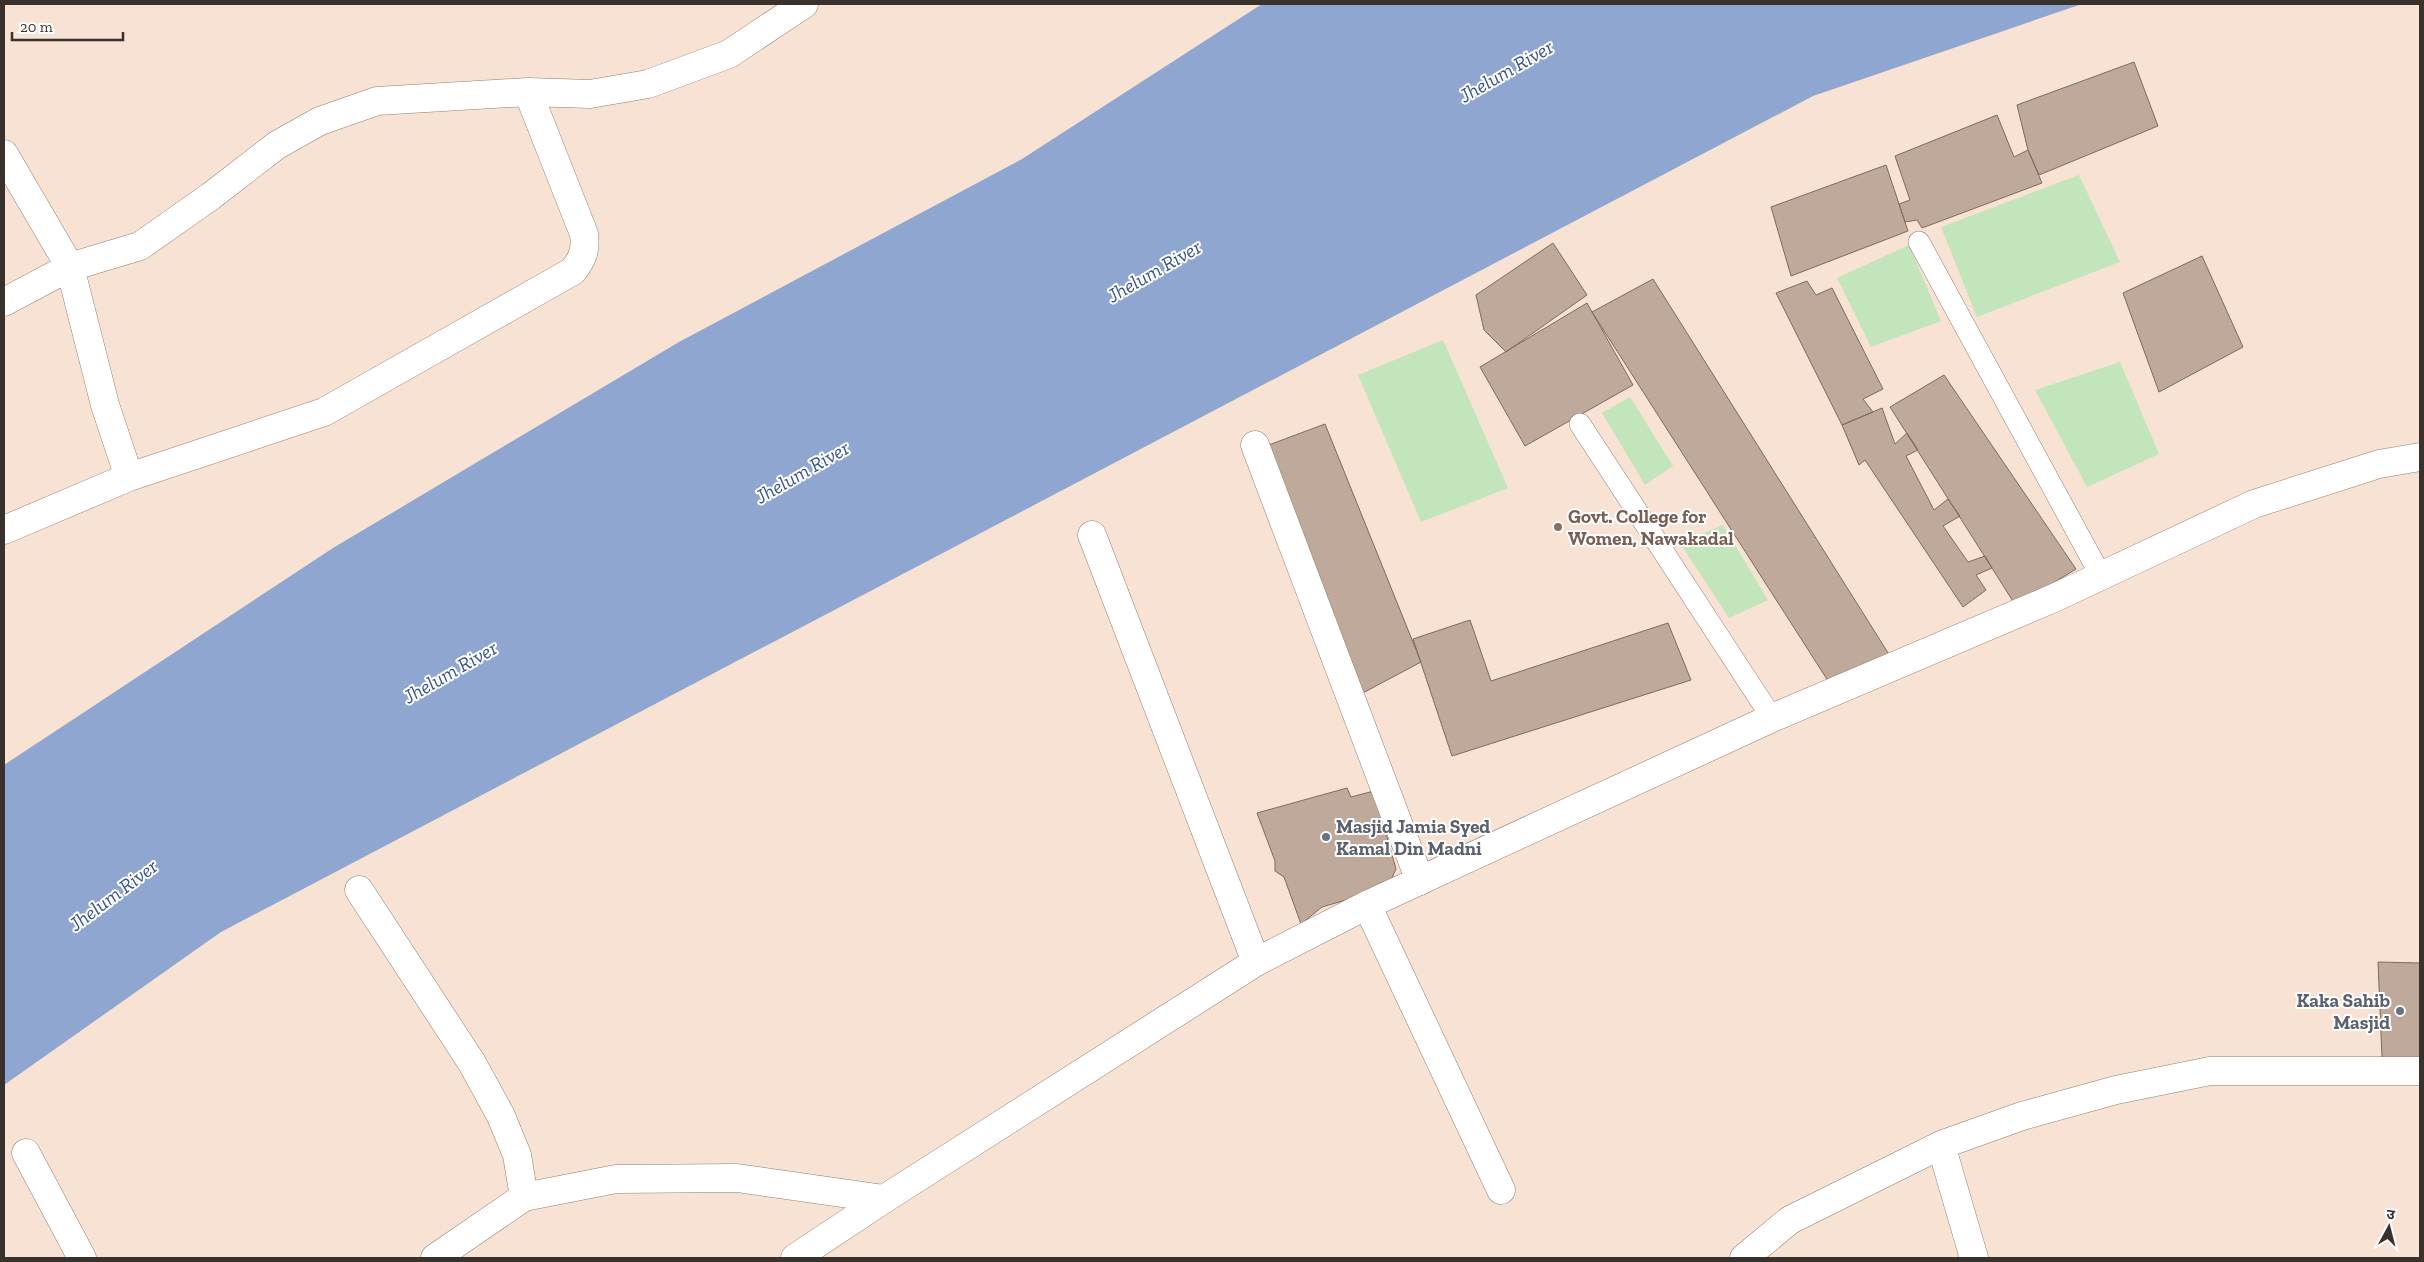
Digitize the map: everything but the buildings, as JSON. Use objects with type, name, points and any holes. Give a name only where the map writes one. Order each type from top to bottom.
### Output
[{"type":"street","points":[[4,302],[70,267],[140,246],[211,196],[277,145],[320,120],[377,102],[528,92],[590,94],[648,84],[729,54],[804,4]]},
{"type":"street","points":[[4,530],[129,477],[324,412],[573,271],[583,258],[586,246],[584,234],[528,92]]},
{"type":"street","points":[[4,154],[70,267],[105,405],[129,477]]},
{"type":"street","points":[[1255,445],[1420,881]]},
{"type":"street","points":[[795,1258],[884,1199],[1256,962],[1367,906],[1772,718],[2101,576],[2254,504],[2379,464],[2420,457]]},
{"type":"street","points":[[1092,534],[1256,962]]},
{"type":"street","points":[[359,890],[472,1063],[501,1116],[517,1155],[524,1197]]},
{"type":"street","points":[[1367,906],[1501,1190]]},
{"type":"street","points":[[1744,1258],[1790,1220],[1941,1146],[2022,1116],[2116,1090],[2210,1071],[2420,1071]]},
{"type":"street","points":[[1941,1146],[1974,1258]]},
{"type":"street","points":[[26,1153],[82,1258]]},
{"type":"street","points":[[435,1258],[524,1197],[616,1179],[737,1178],[884,1199]]},
{"type":"lane","points":[[1919,242],[2101,576]]},
{"type":"lane","points":[[1580,424],[1772,718]]},
{"type":"green space","points":[[2079,175],[2120,262],[1977,317],[1941,227]]},
{"type":"green space","points":[[1909,245],[1941,321],[1871,347],[1837,278]]},
{"type":"green space","points":[[1443,340],[1508,488],[1421,522],[1358,375]]},
{"type":"green space","points":[[2120,362],[2159,454],[2087,487],[2035,390]]},
{"type":"green space","points":[[1630,397],[1673,466],[1645,485],[1602,413]]},
{"type":"green space","points":[[1723,525],[1768,600],[1729,618],[1680,543]]},
{"type":"water","name":"Jhelum River","points":[[1262,4],[2082,4],[1813,96],[221,932],[4,1085],[4,765],[333,548],[679,342],[1022,159]]},
{"type":"place","name":"Govt. College for Women, Nawakadal","points":[[1558,527]]},
{"type":"place","name":"Masjid Jamia Syed Kamal Din Madni","points":[[1326,837]]},
{"type":"place","name":"Kaka Sahib Masjid","points":[[2400,1011]]}]
